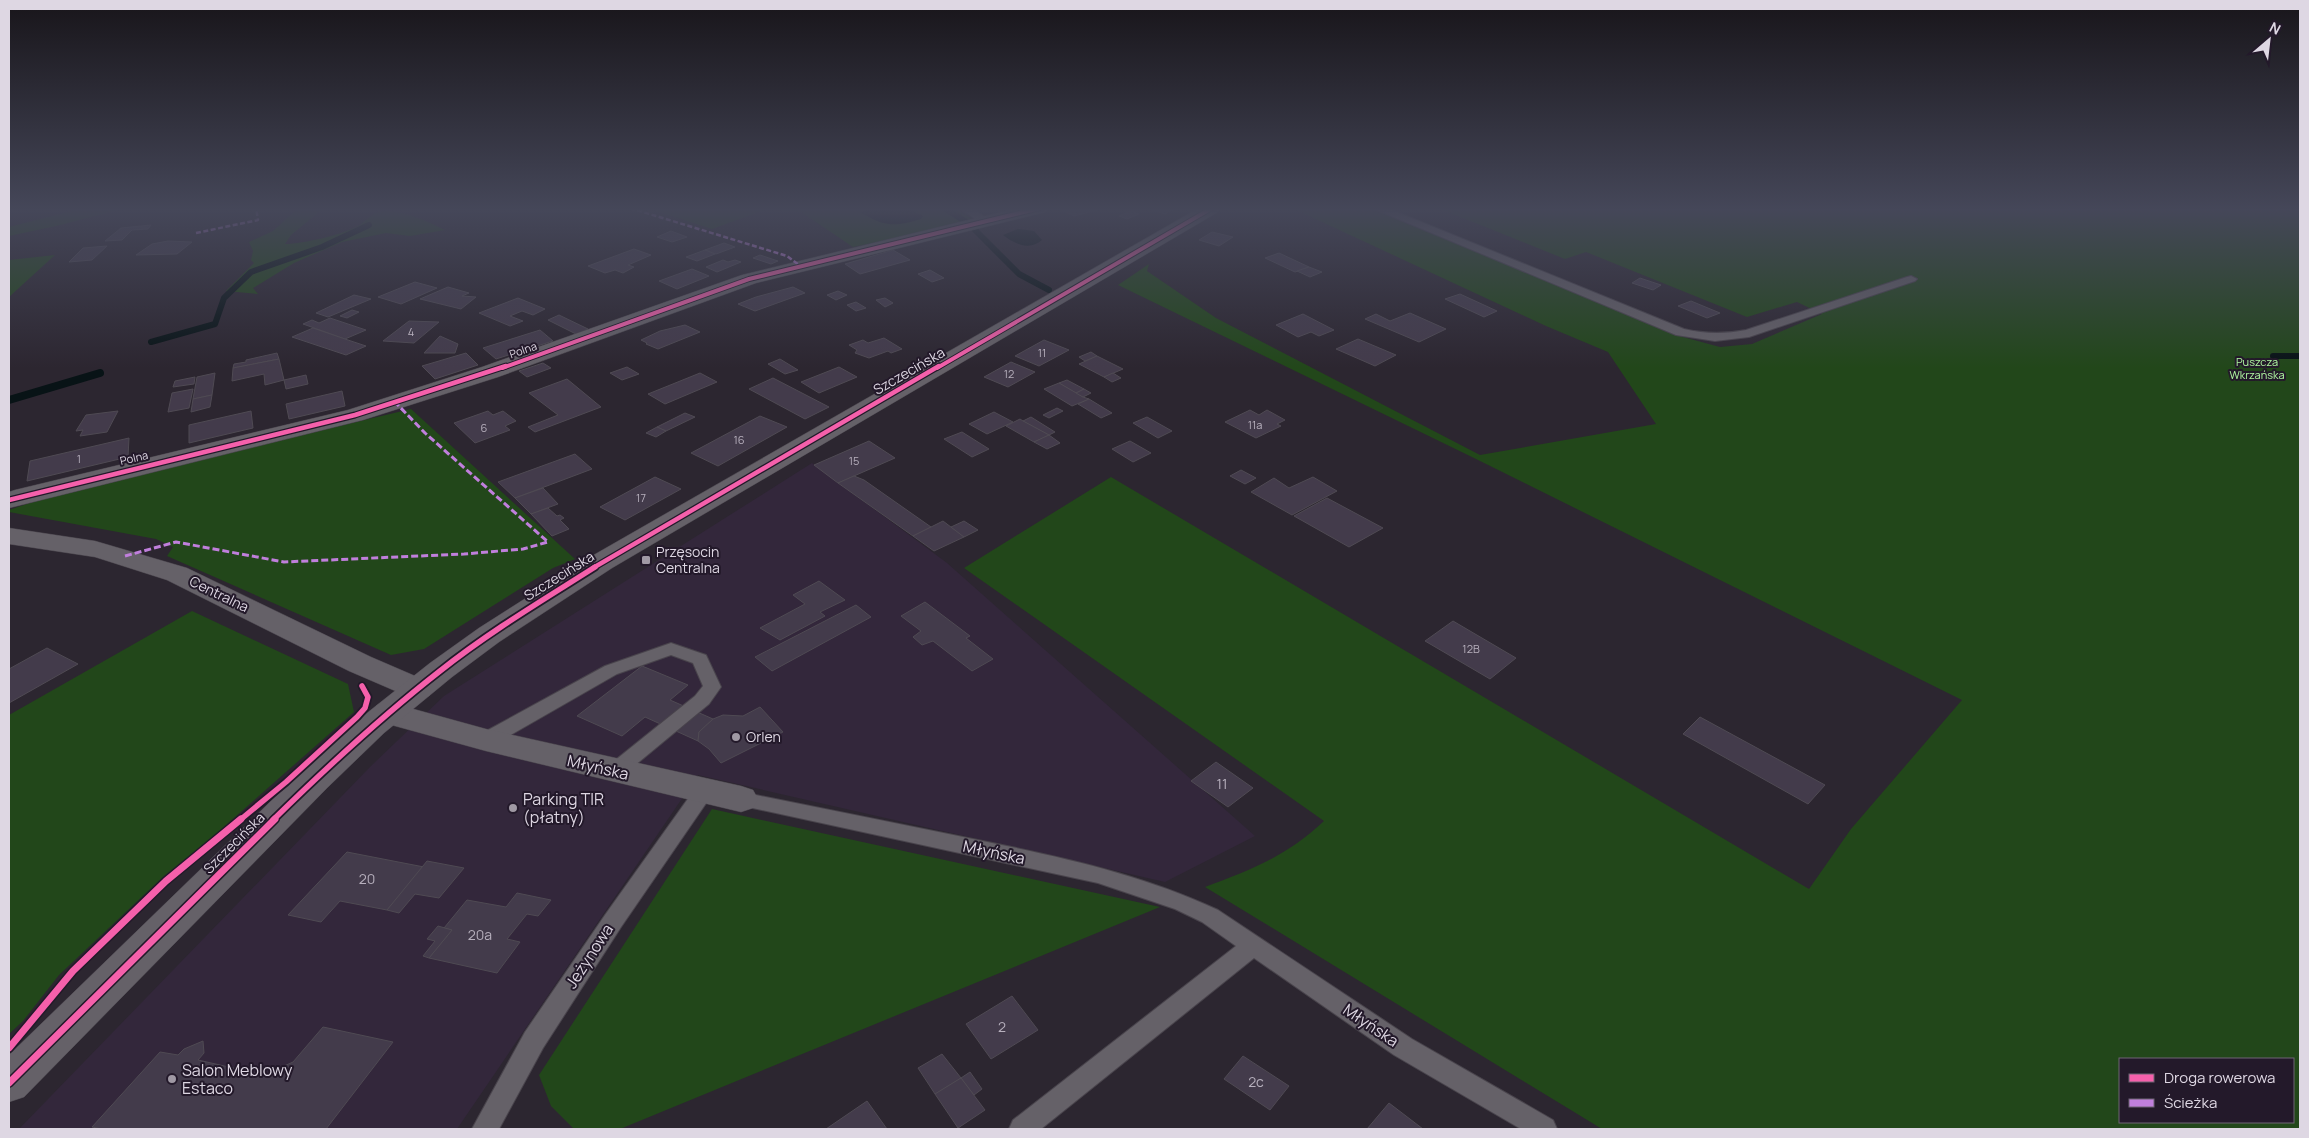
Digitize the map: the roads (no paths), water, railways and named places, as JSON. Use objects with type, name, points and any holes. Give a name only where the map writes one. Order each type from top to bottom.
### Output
[{"type":"street","name":"Polna","points":[[9,500],[355,416],[490,372],[749,279],[824,261]]},
{"type":"street","name":"Szczecińska","points":[[9,1083],[315,779],[388,713],[495,631],[574,579],[1121,261]]},
{"type":"street","name":"Centralna","points":[[9,536],[33,538],[111,552],[177,574],[360,664],[418,689]]},
{"type":"street","name":"Młyńska","points":[[388,713],[486,740],[741,799]]},
{"type":"lane","points":[[1507,261],[1680,332],[1699,337],[1730,337],[1749,333],[1911,279]]},
{"type":"lane","points":[[486,740],[611,670],[671,649],[700,659],[712,686],[702,700],[616,771]]},
{"type":"lane","name":"Jeżynowa","points":[[485,1129],[534,1040],[612,921],[704,791]]},
{"type":"lane","name":"Młyńska","points":[[741,799],[1081,870],[1140,886],[1178,900],[1210,916],[1403,1047],[1544,1129]]},
{"type":"lane","points":[[1022,1129],[1253,946]]},
{"type":"waterway","points":[[151,342],[215,324],[224,298],[251,272],[282,261]]},
{"type":"waterway","points":[[1006,261],[1019,274],[1049,290]]},
{"type":"waterway","points":[[2273,356],[2300,356]]},
{"type":"waterway","points":[[9,400],[100,373]]},
{"type":"place","name":"Przęsocin Centralna","points":[[646,560]]},
{"type":"place","name":"Orlen","points":[[736,737]]},
{"type":"place","name":"Parking TIR (płatny)","points":[[513,808]]},
{"type":"place","name":"Salon Meblowy Estaco","points":[[172,1079]]},
{"type":"park label","name":"Puszcza Wkrzańska","points":[[2257,368]]}]
